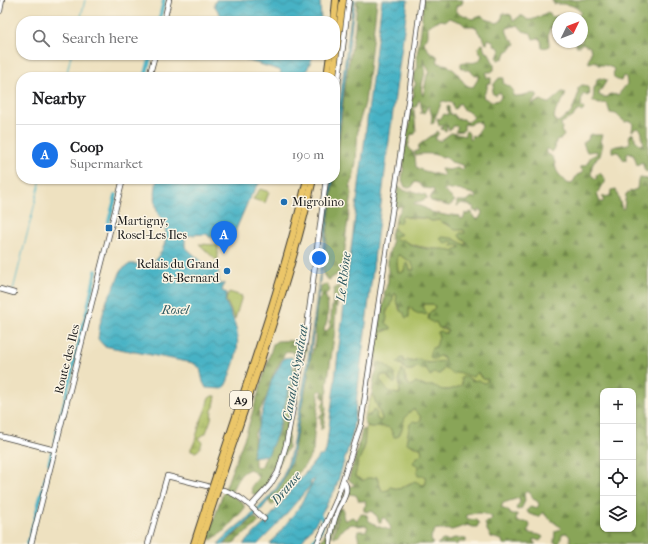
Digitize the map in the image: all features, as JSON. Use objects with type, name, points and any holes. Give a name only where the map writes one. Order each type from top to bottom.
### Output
[{"type":"highway","points":[[334,16],[336,0]]},
{"type":"highway","points":[[340,16],[342,0]]},
{"type":"highway","points":[[327,72],[329,60]]},
{"type":"highway","points":[[333,72],[334,60]]},
{"type":"highway","name":"A9","points":[[194,544],[273,304],[306,184]]},
{"type":"highway","name":"A9","points":[[200,544],[293,258],[312,184]]},
{"type":"street","points":[[0,11],[2,0]]},
{"type":"street","points":[[165,16],[169,0]]},
{"type":"street","points":[[340,72],[349,0]]},
{"type":"street","points":[[317,544],[327,524],[362,424],[414,65],[421,0]]},
{"type":"street","points":[[150,72],[153,60]]},
{"type":"street","name":"Route des Iles","points":[[31,544],[121,184]]},
{"type":"street","points":[[252,507],[270,485],[278,472],[286,445],[306,336],[325,184]]},
{"type":"street","points":[[0,289],[14,293]]},
{"type":"street","points":[[0,436],[55,450]]},
{"type":"street","points":[[148,544],[167,476],[207,486]]},
{"type":"street","points":[[330,544],[338,510],[344,499],[346,488],[343,481]]},
{"type":"street","points":[[223,490],[238,496],[252,507],[262,518]]},
{"type":"green space","points":[[357,0],[377,0],[365,103],[358,126],[356,163],[350,185],[352,194],[346,233],[344,262],[338,274],[329,280],[324,276],[323,270],[333,184],[340,184],[340,132],[345,85],[355,28]]},
{"type":"green space","points":[[423,0],[463,0],[462,4],[456,6],[456,11],[472,19],[482,16],[497,23],[501,21],[503,13],[511,15],[513,20],[523,16],[528,20],[531,20],[548,12],[552,17],[552,27],[549,29],[548,47],[542,48],[541,40],[539,38],[533,39],[531,33],[523,31],[518,25],[507,28],[509,36],[516,43],[506,52],[504,58],[498,60],[497,58],[500,50],[495,46],[493,41],[488,39],[486,44],[477,28],[473,26],[465,26],[461,22],[449,18],[445,21],[437,21],[428,26],[428,36],[424,42],[429,51],[437,56],[438,63],[448,65],[456,72],[467,86],[470,87],[473,87],[478,79],[478,76],[473,74],[470,70],[464,70],[461,67],[461,63],[478,61],[482,56],[478,48],[483,44],[485,52],[489,53],[494,65],[494,70],[487,72],[486,74],[487,78],[491,78],[491,83],[487,83],[487,89],[483,96],[484,98],[493,102],[500,99],[501,96],[500,92],[495,95],[492,93],[494,84],[499,78],[504,78],[503,83],[512,88],[514,92],[513,96],[537,94],[537,98],[532,102],[532,104],[541,100],[549,103],[562,92],[566,93],[555,113],[555,121],[558,122],[571,113],[578,95],[578,88],[582,85],[586,86],[589,89],[590,94],[587,96],[584,94],[582,96],[581,106],[584,109],[583,111],[581,112],[579,110],[573,117],[561,123],[561,131],[564,135],[561,139],[556,140],[555,149],[551,152],[548,149],[545,150],[547,154],[553,157],[558,173],[567,183],[570,184],[577,175],[582,173],[583,171],[580,167],[587,164],[590,158],[597,154],[597,151],[587,152],[583,143],[588,140],[589,135],[592,134],[602,135],[600,141],[603,144],[600,156],[595,160],[592,166],[591,175],[596,179],[596,175],[600,173],[605,179],[605,183],[601,186],[597,194],[600,202],[603,202],[604,199],[602,197],[610,196],[611,190],[616,189],[622,209],[624,208],[626,194],[637,189],[640,178],[648,179],[648,544],[572,544],[570,542],[570,537],[566,533],[562,534],[558,544],[554,542],[555,531],[561,529],[560,527],[543,512],[538,517],[528,513],[527,510],[530,507],[538,507],[539,504],[527,491],[524,494],[525,501],[521,509],[517,510],[516,508],[520,502],[519,498],[503,503],[501,508],[509,511],[510,514],[517,514],[517,522],[529,522],[530,526],[527,532],[543,537],[540,541],[534,539],[533,541],[536,544],[503,544],[502,540],[491,537],[487,530],[485,523],[491,520],[492,517],[479,513],[466,516],[468,519],[476,520],[479,523],[477,527],[468,525],[452,530],[436,529],[431,538],[433,544],[356,544],[359,540],[357,534],[358,531],[366,531],[368,527],[365,525],[359,526],[353,524],[346,526],[339,534],[334,537],[333,536],[340,509],[343,508],[343,516],[345,521],[352,517],[357,520],[360,515],[363,514],[367,515],[369,521],[376,526],[390,530],[391,528],[385,518],[382,518],[381,523],[379,523],[377,516],[372,510],[367,512],[364,511],[364,507],[366,505],[365,501],[359,501],[356,495],[349,494],[347,490],[349,487],[355,485],[349,480],[349,478],[362,430],[365,429],[364,448],[358,462],[355,476],[363,481],[367,478],[374,478],[376,476],[382,491],[389,490],[390,487],[399,489],[415,481],[422,485],[426,484],[425,476],[418,476],[417,472],[419,466],[413,463],[416,458],[422,454],[421,448],[406,443],[410,424],[413,421],[417,422],[421,420],[421,417],[414,409],[406,416],[400,434],[397,437],[394,437],[390,428],[370,427],[365,423],[364,418],[372,413],[374,409],[378,420],[381,421],[382,418],[372,393],[374,377],[377,370],[376,366],[379,362],[393,371],[396,382],[394,384],[386,375],[381,375],[380,380],[388,390],[396,394],[400,394],[399,377],[402,370],[404,371],[406,382],[411,386],[416,382],[423,386],[434,386],[443,390],[452,389],[462,385],[461,377],[468,377],[471,381],[479,380],[484,383],[487,382],[488,379],[483,379],[478,373],[473,377],[458,372],[452,374],[446,368],[444,368],[440,374],[434,373],[430,376],[426,368],[419,369],[417,367],[412,370],[406,370],[402,365],[397,363],[401,358],[403,358],[404,363],[407,360],[412,362],[418,359],[428,363],[445,361],[444,357],[439,356],[432,359],[430,355],[432,348],[436,347],[439,336],[437,333],[440,331],[447,333],[448,331],[444,328],[439,328],[436,322],[433,323],[428,319],[429,313],[435,306],[433,304],[423,304],[427,313],[426,315],[421,313],[419,314],[413,311],[411,307],[409,308],[409,317],[406,318],[404,313],[400,311],[400,307],[396,301],[397,296],[394,294],[391,306],[387,310],[386,314],[386,323],[391,327],[391,329],[380,333],[377,330],[385,298],[384,294],[388,282],[388,257],[392,243],[390,234],[394,228],[401,234],[395,236],[396,240],[403,240],[413,246],[428,249],[444,249],[454,252],[455,249],[460,248],[460,246],[452,246],[453,242],[450,241],[446,244],[440,239],[442,237],[452,238],[465,245],[467,243],[459,236],[460,233],[465,233],[464,230],[455,230],[448,224],[439,220],[431,221],[425,218],[403,216],[401,217],[401,221],[397,223],[396,217],[402,208],[400,206],[397,208],[395,205],[398,188],[400,187],[405,191],[412,191],[426,195],[427,198],[415,202],[414,204],[431,212],[449,216],[460,216],[460,219],[464,218],[465,213],[468,215],[470,212],[473,213],[472,214],[475,219],[479,219],[482,213],[481,210],[479,210],[478,213],[473,210],[474,207],[462,203],[457,206],[457,201],[467,201],[472,197],[476,199],[474,194],[461,191],[459,189],[445,189],[443,190],[455,201],[449,206],[431,201],[429,199],[434,192],[433,189],[423,188],[419,183],[415,182],[412,187],[405,187],[402,180],[404,165],[402,153],[407,143],[405,137],[410,125],[410,109],[414,109],[416,131],[415,134],[410,135],[408,146],[415,156],[416,167],[421,170],[443,176],[444,175],[441,169],[449,170],[457,168],[462,170],[464,169],[463,165],[451,162],[446,157],[442,158],[437,155],[416,155],[414,152],[418,151],[419,145],[438,131],[439,133],[435,139],[440,141],[451,133],[465,136],[465,132],[467,131],[469,134],[469,139],[471,140],[472,135],[476,137],[479,129],[482,127],[480,120],[479,123],[476,121],[469,125],[464,124],[464,130],[462,131],[455,132],[458,127],[456,126],[453,126],[452,129],[449,130],[447,125],[446,131],[441,129],[443,124],[439,126],[437,118],[440,119],[444,114],[448,115],[447,106],[449,107],[451,115],[454,114],[456,119],[464,119],[466,122],[470,121],[474,117],[470,112],[464,110],[460,103],[455,109],[453,108],[452,103],[444,101],[441,102],[434,123],[431,124],[432,116],[429,106],[424,113],[420,113],[422,111],[420,100],[416,107],[411,107],[410,101],[414,96],[413,88],[416,84],[413,79],[418,67],[417,55],[421,31]],"holes":[[[423,58],[430,73],[427,75],[423,96],[421,89],[425,68]],[[398,255],[411,262],[414,270],[410,270],[408,263],[406,263],[404,271],[401,273],[398,272]]]},
{"type":"green space","points":[[552,0],[648,0],[648,172],[645,171],[642,162],[637,165],[634,156],[629,153],[626,155],[626,160],[624,160],[618,152],[612,152],[612,147],[628,144],[630,142],[629,136],[632,133],[635,136],[635,140],[641,145],[643,144],[642,132],[637,128],[632,131],[633,124],[630,121],[625,122],[616,114],[610,113],[607,103],[599,104],[593,101],[594,88],[597,79],[600,78],[607,80],[599,95],[608,97],[610,94],[618,95],[627,84],[626,77],[623,76],[621,81],[617,80],[614,78],[613,68],[598,65],[596,61],[589,63],[588,61],[591,52],[590,47],[588,46],[588,12],[581,12],[575,7],[565,4],[554,4]]},
{"type":"green space","points":[[260,189],[269,192],[265,203],[253,199]]},
{"type":"green space","points":[[403,216],[433,221],[439,220],[458,229],[464,230],[465,233],[459,236],[466,241],[465,245],[454,239],[444,238],[446,244],[450,241],[453,242],[452,246],[460,246],[460,248],[452,252],[419,246],[400,240],[398,241],[395,237],[397,232],[394,228],[392,230],[396,221],[397,223]]},
{"type":"green space","points":[[199,244],[218,245],[218,260],[216,260]]},
{"type":"green space","points":[[398,255],[411,262],[414,270],[410,270],[409,265],[401,273],[398,272]]},
{"type":"green space","points":[[326,284],[330,290],[325,295],[328,308],[327,321],[324,330],[326,332],[330,327],[334,289],[339,286],[340,288],[327,385],[328,390],[325,398],[326,409],[323,428],[321,430],[321,420],[319,417],[323,412],[322,405],[325,400],[321,395],[323,392],[320,390],[318,392],[319,398],[313,451],[306,464],[291,481],[285,491],[280,495],[279,500],[271,505],[269,500],[285,478],[294,455],[302,403],[310,375],[308,370],[315,341],[318,301],[321,297],[321,287]]},
{"type":"green space","points":[[229,292],[242,296],[235,319],[226,300]]},
{"type":"green space","points":[[394,294],[397,296],[399,309],[409,314],[408,310],[411,307],[413,311],[423,314],[423,304],[433,304],[435,306],[434,309],[429,313],[438,326],[442,329],[447,329],[447,333],[443,333],[441,335],[436,347],[434,347],[438,356],[445,358],[445,361],[428,363],[419,359],[404,363],[404,361],[399,364],[406,370],[412,370],[417,367],[426,368],[431,376],[434,373],[439,374],[444,368],[467,375],[478,373],[481,378],[488,379],[487,382],[484,383],[472,380],[468,377],[461,377],[462,386],[457,387],[456,389],[441,390],[434,386],[426,387],[416,382],[411,386],[406,382],[406,377],[399,377],[400,394],[393,393],[388,390],[380,380],[381,375],[387,376],[390,381],[395,378],[393,371],[384,364],[379,363],[376,366],[378,332],[380,333],[388,330],[389,326],[386,323],[386,314]]},
{"type":"green space","points":[[277,341],[293,341],[303,344],[306,347],[306,351],[300,361],[297,360],[293,352],[288,351],[285,353],[273,375],[270,390],[259,412],[260,428],[256,430],[254,435],[255,465],[257,468],[262,466],[274,435],[280,428],[285,398],[289,393],[292,369],[297,366],[299,367],[293,390],[292,402],[289,407],[288,448],[279,464],[272,468],[268,481],[268,490],[256,495],[252,493],[251,487],[258,478],[257,475],[250,469],[240,476],[230,494],[242,502],[245,508],[223,532],[211,540],[208,537],[246,434],[273,344]]},
{"type":"green space","points":[[372,393],[382,418],[381,421],[378,420],[372,413],[364,418]]},
{"type":"green space","points":[[212,396],[216,396],[214,407],[206,433],[199,438],[202,442],[201,447],[195,452],[191,451],[208,399]]},
{"type":"green space","points":[[414,408],[421,417],[422,421],[410,424],[406,443],[414,447],[421,448],[422,454],[419,457],[417,472],[425,476],[426,484],[422,485],[410,483],[399,489],[390,487],[389,490],[382,491],[377,477],[364,481],[355,476],[358,462],[364,448],[366,426],[382,426],[391,428],[397,437],[400,434],[404,417]]},
{"type":"green space","points":[[343,490],[344,493],[328,544],[320,544],[331,521]]},
{"type":"green space","points":[[253,518],[256,518],[259,521],[233,544],[224,544]]},
{"type":"green space","points":[[454,538],[466,539],[466,542],[459,542],[458,544],[437,544],[443,540],[449,541]]},
{"type":"water","points":[[216,0],[320,0],[321,16],[221,16],[214,5]]},
{"type":"water","points":[[353,0],[355,0],[340,121],[340,100]]},
{"type":"water","points":[[382,0],[408,0],[352,436],[335,490],[317,521],[300,544],[270,544],[297,510],[315,479],[311,481],[310,486],[275,527],[258,544],[243,544],[266,522],[319,456],[322,456],[326,451]]},
{"type":"water","points":[[246,60],[311,60],[307,72],[281,72],[279,70]]},
{"type":"water","name":"Rosel","points":[[156,184],[259,184],[249,199],[234,234],[227,237],[209,237],[207,234],[185,237],[185,247],[208,267],[218,266],[219,285],[224,283],[222,291],[227,293],[225,301],[236,327],[238,342],[237,350],[232,369],[223,389],[206,388],[200,368],[193,363],[104,346],[98,339],[100,324],[107,300],[121,270],[130,264],[151,264],[159,255],[164,245],[166,234],[165,228],[163,221],[158,214],[155,201]]},
{"type":"water","name":"Canal du Syndicat","points":[[330,184],[332,184],[308,373],[291,461],[281,485],[261,510],[223,544],[218,544],[264,503],[282,479],[293,442],[304,385],[317,297]]},
{"type":"water","points":[[292,357],[293,373],[277,434],[268,455],[252,457],[258,427],[272,379],[284,358]]},
{"type":"waterway","points":[[81,16],[85,0]]},
{"type":"waterway","points":[[160,16],[164,0]]},
{"type":"waterway","points":[[67,72],[70,60]]},
{"type":"waterway","points":[[146,72],[150,60]]},
{"type":"waterway","points":[[13,290],[40,184]]},
{"type":"waterway","points":[[108,224],[116,195]]},
{"type":"waterway","points":[[85,319],[96,271]]},
{"type":"waterway","points":[[55,441],[84,321]]},
{"type":"waterway","points":[[49,463],[52,451]]},
{"type":"waterway","points":[[28,544],[46,477]]},
{"type":"waterway","points":[[311,544],[319,532],[323,521],[318,513]]},
{"type":"place","name":"Migrolino","points":[[284,202]]},
{"type":"place","name":"Martigny, Rosel-Les Iles","points":[[109,228]]},
{"type":"place","name":"Coop","points":[[224,254]]},
{"type":"place","name":"Relais du Grand St-Bernard","points":[[227,271]]},
{"type":"water label","name":"Le Rhône","points":[[343,277]]},
{"type":"water label","name":"Dranse","points":[[286,488]]}]
